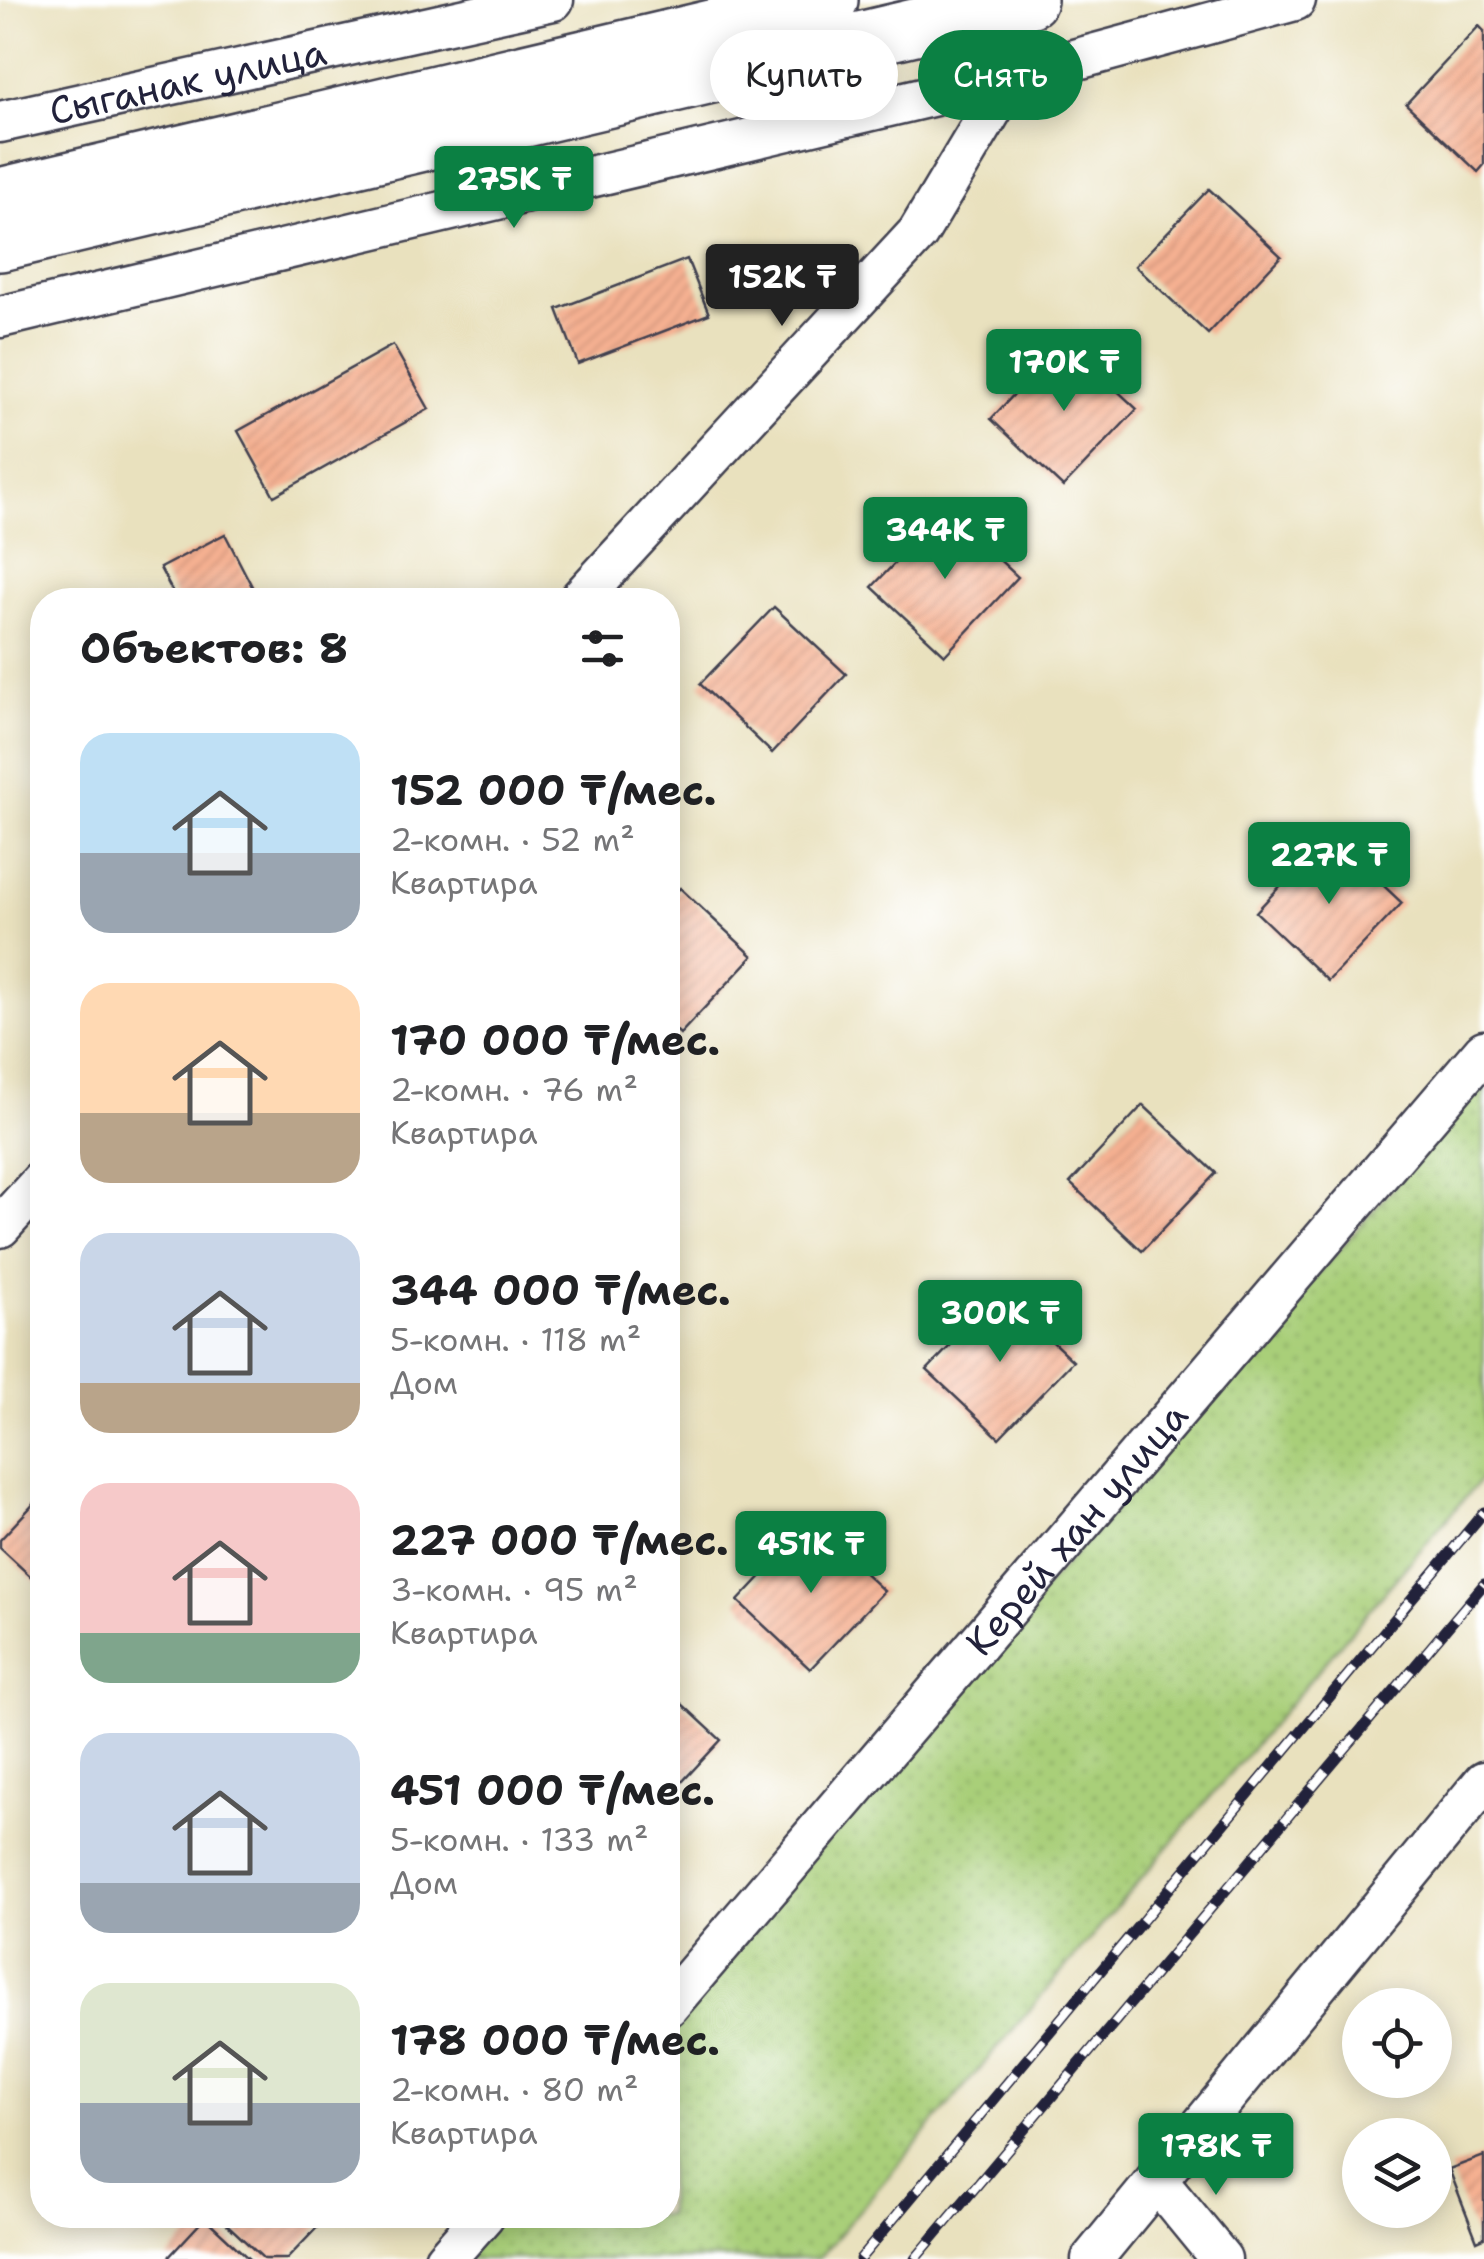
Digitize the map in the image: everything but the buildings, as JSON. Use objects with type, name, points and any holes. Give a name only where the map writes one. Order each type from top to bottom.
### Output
[{"type":"highway","points":[[0,196],[830,0]]},
{"type":"highway","points":[[0,243],[1029,0]]},
{"type":"street","name":"Сыганак улица","points":[[0,122],[553,0]]},
{"type":"street","points":[[1083,57],[1295,0]]},
{"type":"street","points":[[0,317],[918,99]]},
{"type":"street","points":[[590,588],[918,233],[985,120]]},
{"type":"street","name":"Керей хан улица","points":[[680,1992],[1484,1052]]},
{"type":"street","points":[[0,1227],[30,1194]]},
{"type":"street","points":[[1092,2259],[1484,1782]]},
{"type":"street","points":[[1157,2181],[1220,2259]]},
{"type":"street","points":[[445,2259],[472,2228]]},
{"type":"green space","points":[[1484,1083],[1484,1475],[818,2259],[461,2259],[488,2228],[680,2228],[680,2008]]},
{"type":"railway","points":[[860,2259],[1484,1512]]},
{"type":"railway","points":[[915,2259],[1484,1584]]}]
